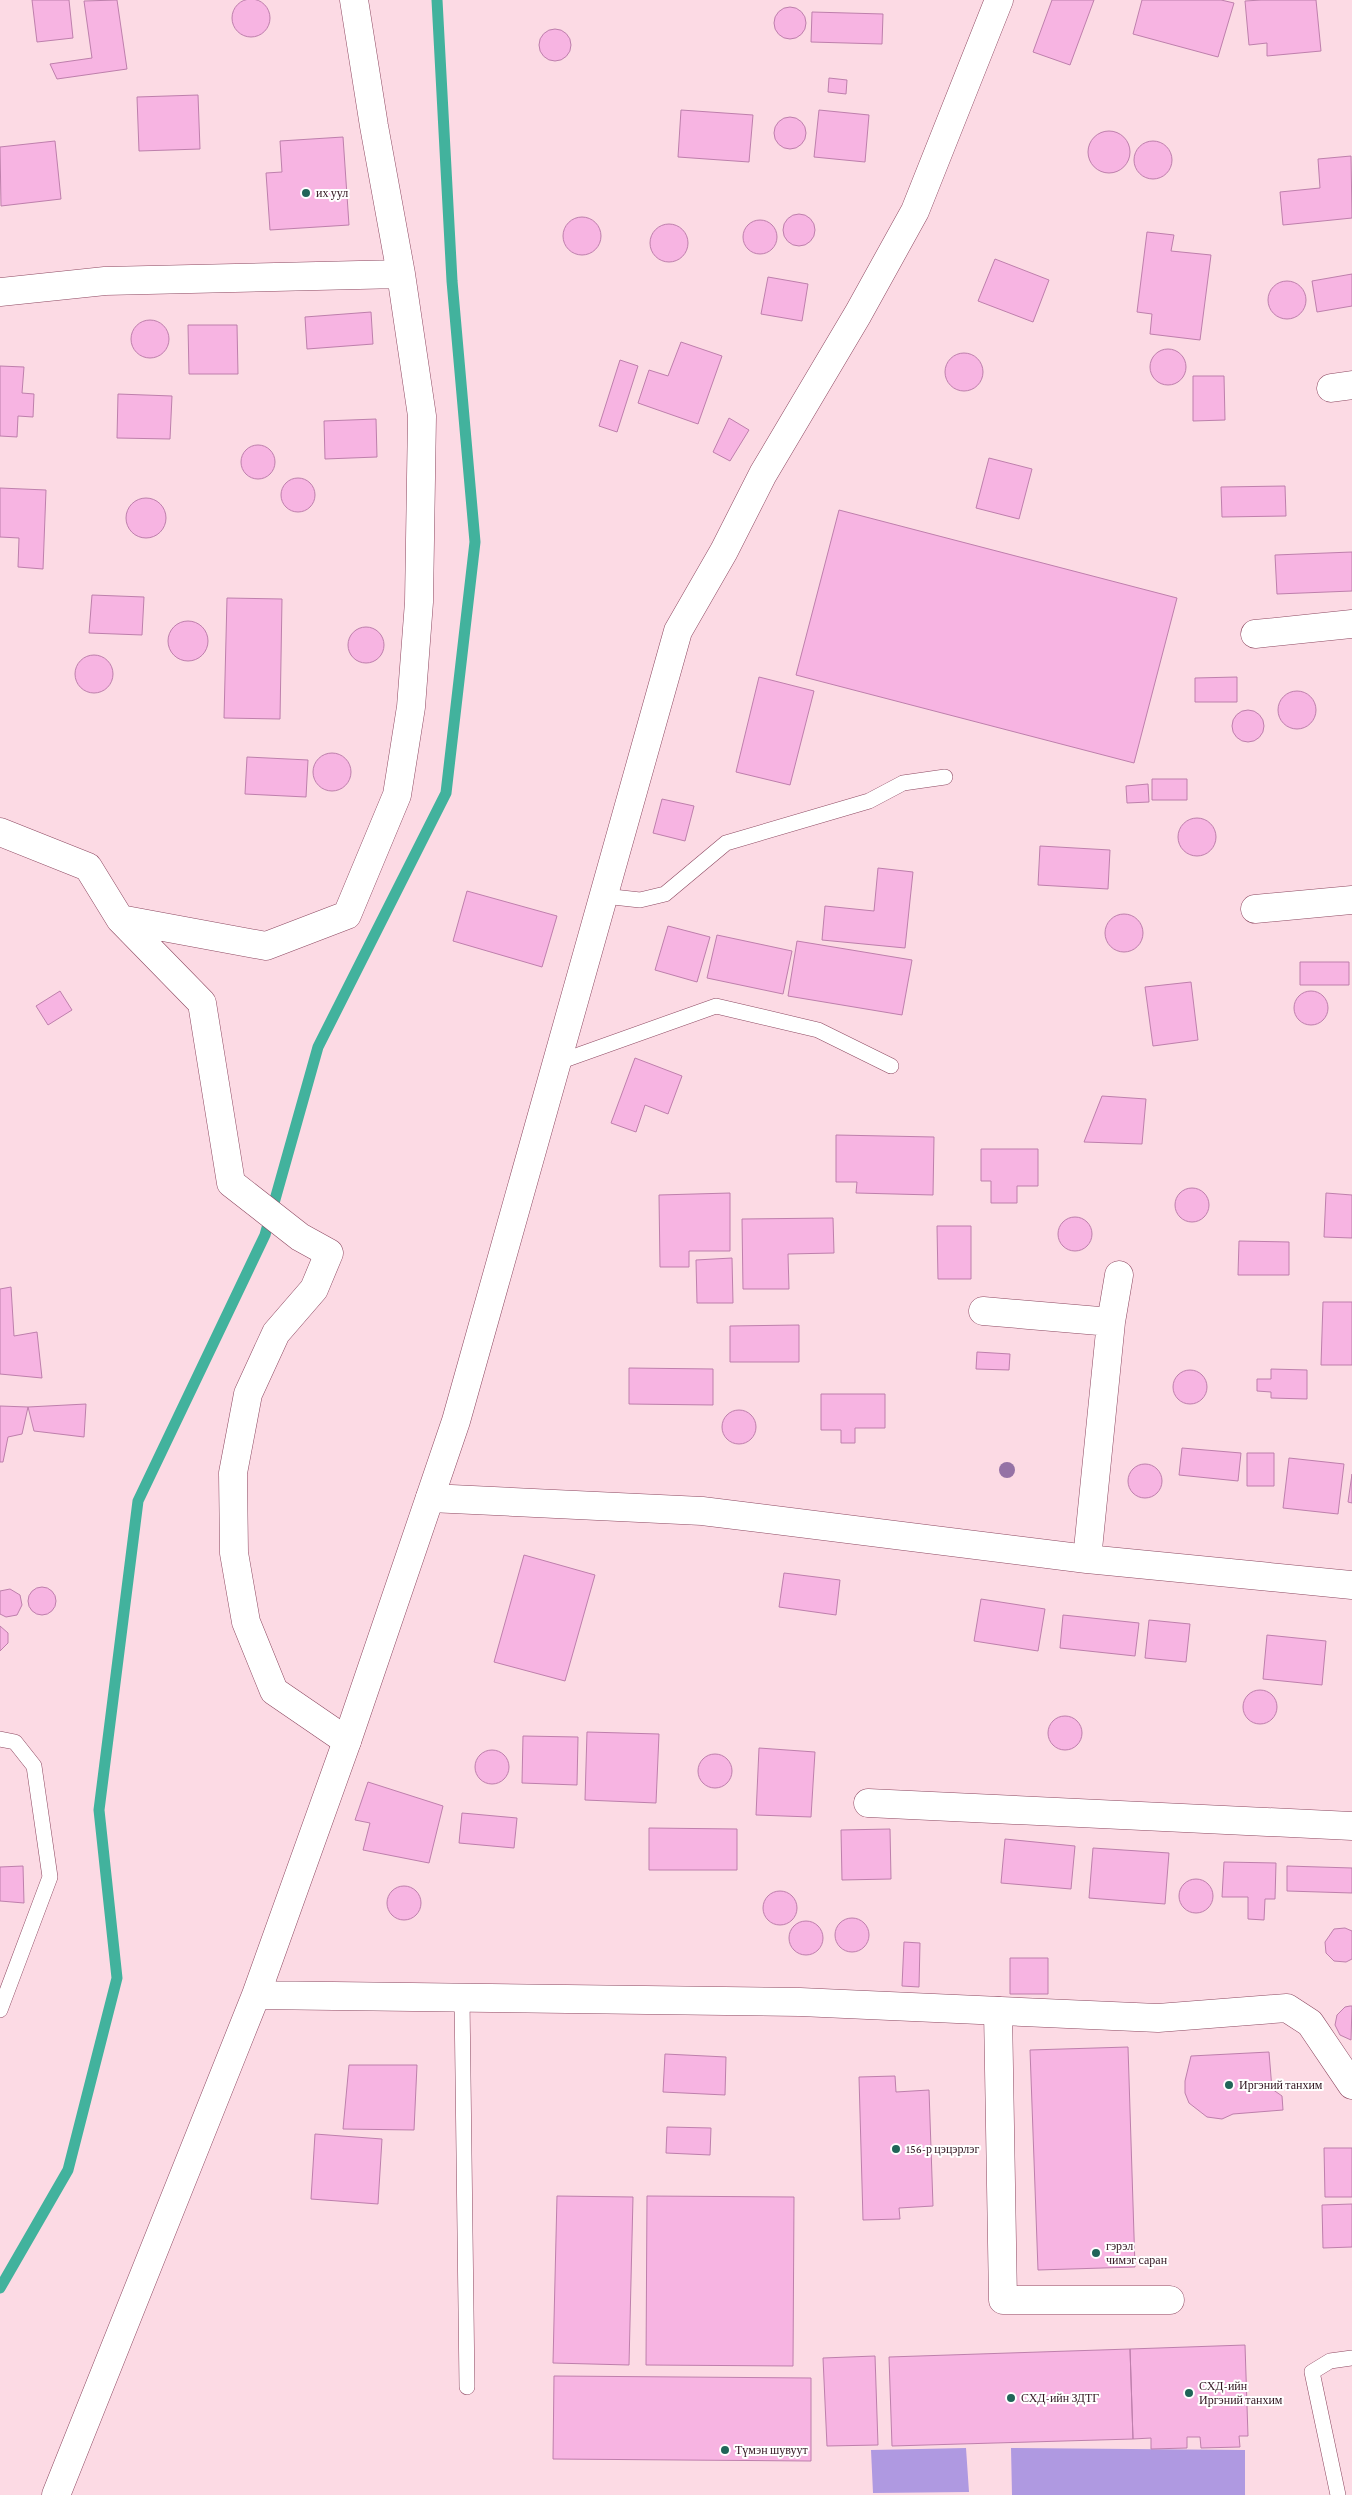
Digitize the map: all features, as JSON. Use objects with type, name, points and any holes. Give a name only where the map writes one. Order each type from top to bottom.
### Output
[{"type":"street","points":[[120,919],[266,946],[347,915],[397,795],[411,707],[419,602],[422,416],[402,274],[374,126],[354,0]]},
{"type":"street","points":[[58,2489],[256,1995],[347,1741],[456,1421],[678,631],[763,474],[858,314],[915,211],[999,0]]},
{"type":"street","points":[[0,292],[106,281],[402,274]]},
{"type":"street","points":[[1255,634],[1352,624]]},
{"type":"street","points":[[0,832],[88,867],[120,919],[202,1003],[231,1183],[300,1237],[329,1253],[314,1289],[276,1333],[248,1394],[233,1473],[234,1553],[246,1622],[274,1690],[347,1741]]},
{"type":"street","points":[[1255,909],[1352,900]]},
{"type":"street","points":[[1088,1559],[1111,1322],[1119,1274]]},
{"type":"street","points":[[983,1311],[1111,1322]]},
{"type":"street","points":[[430,1498],[702,1511],[1088,1559],[1352,1585]]},
{"type":"street","points":[[868,1803],[1352,1826]]},
{"type":"street","points":[[256,1995],[800,2002],[1158,2018],[1287,2008],[1310,2023],[1352,2085]]},
{"type":"street","points":[[998,2011],[1003,2300],[1170,2300]]},
{"type":"lane","points":[[604,896],[640,900],[666,894],[726,843],[869,801],[903,783],[946,777]]},
{"type":"lane","points":[[556,1063],[716,1006],[818,1030],[891,1066]]},
{"type":"lane","points":[[0,1739],[15,1742],[34,1766],[50,1877],[0,2010]]},
{"type":"lane","points":[[462,1998],[467,2387]]},
{"type":"lane","points":[[1338,2495],[1312,2372],[1330,2362],[1352,2358]]},
{"type":"shaded area","points":[[966,2448],[969,2492],[873,2493],[871,2450]]},
{"type":"shaded area","points":[[1011,2448],[1245,2450],[1245,2495],[1012,2495]]},
{"type":"building","points":[[251,-1],[264,5],[270,18],[264,31],[251,37],[238,31],[232,18],[238,5]]},
{"type":"building","points":[[32,0],[69,0],[73,38],[37,42]]},
{"type":"building","points":[[117,0],[127,69],[57,79],[50,64],[92,58],[84,1]]},
{"type":"building","points":[[1052,0],[1094,0],[1070,65],[1033,52]]},
{"type":"building","points":[[1142,0],[1221,0],[1234,3],[1218,57],[1133,34]]},
{"type":"building","points":[[1316,0],[1321,51],[1267,56],[1267,43],[1249,45],[1245,1]]},
{"type":"building","points":[[790,7],[796,8],[801,12],[805,17],[805,29],[801,34],[796,38],[790,39],[784,38],[779,34],[775,29],[774,23],[775,17],[779,12],[784,8]]},
{"type":"building","points":[[812,12],[883,14],[882,44],[811,42]]},
{"type":"building","points":[[555,29],[561,30],[566,34],[570,39],[570,51],[566,56],[561,60],[555,61],[549,60],[544,56],[540,51],[539,45],[540,39],[544,34],[549,30]]},
{"type":"building","points":[[829,78],[847,80],[846,94],[828,92]]},
{"type":"building","points":[[198,95],[200,149],[139,151],[137,97]]},
{"type":"building","points":[[681,110],[753,115],[749,162],[678,157]]},
{"type":"building","points":[[819,110],[869,115],[865,162],[814,157]]},
{"type":"building","points":[[790,117],[796,118],[801,122],[805,127],[805,139],[801,144],[796,148],[790,149],[784,148],[779,144],[775,139],[774,133],[775,127],[779,122],[784,118]]},
{"type":"building","points":[[1113,131],[1121,134],[1127,140],[1130,152],[1127,164],[1121,170],[1105,173],[1097,170],[1091,164],[1088,148],[1091,140],[1097,134]]},
{"type":"building","points":[[343,137],[349,225],[270,230],[266,173],[282,172],[280,141]]},
{"type":"building","points":[[55,141],[61,199],[1,206],[0,147]]},
{"type":"building","points":[[1153,141],[1167,146],[1172,160],[1167,174],[1153,179],[1139,174],[1134,160],[1139,146]]},
{"type":"building","points":[[1351,156],[1352,218],[1283,225],[1280,192],[1320,188],[1318,159]]},
{"type":"building","points":[[799,214],[805,215],[810,219],[814,224],[814,236],[810,241],[805,245],[799,246],[793,245],[788,241],[784,236],[783,230],[784,224],[788,219],[793,215]]},
{"type":"building","points":[[582,217],[589,218],[595,223],[600,229],[600,243],[595,249],[589,254],[582,255],[575,254],[569,249],[564,243],[563,236],[564,229],[569,223],[575,218]]},
{"type":"building","points":[[760,220],[767,221],[772,225],[776,230],[776,244],[772,249],[767,253],[760,254],[753,253],[748,249],[744,244],[743,237],[744,230],[748,225],[753,221]]},
{"type":"building","points":[[669,224],[683,229],[688,243],[683,257],[669,262],[655,257],[650,243],[655,229]]},
{"type":"building","points":[[1147,232],[1174,235],[1171,251],[1211,255],[1200,340],[1150,334],[1152,314],[1137,312]]},
{"type":"building","points":[[995,259],[1049,280],[1033,322],[978,301]]},
{"type":"building","points":[[1352,274],[1352,306],[1317,312],[1312,281]]},
{"type":"building","points":[[768,277],[808,284],[802,321],[761,314]]},
{"type":"building","points":[[1287,281],[1300,287],[1306,300],[1300,313],[1287,319],[1274,313],[1268,300],[1274,287]]},
{"type":"building","points":[[371,312],[373,344],[307,349],[305,317]]},
{"type":"building","points":[[150,320],[163,326],[169,339],[163,352],[150,358],[137,352],[131,339],[137,326]]},
{"type":"building","points":[[188,325],[237,325],[238,374],[189,374]]},
{"type":"building","points":[[681,342],[722,356],[698,424],[638,403],[649,370],[668,376]]},
{"type":"building","points":[[1168,349],[1175,350],[1181,354],[1185,360],[1185,374],[1181,380],[1175,384],[1168,385],[1161,384],[1155,380],[1151,374],[1150,367],[1151,360],[1155,354],[1161,350]]},
{"type":"building","points":[[964,353],[977,359],[983,372],[977,385],[964,391],[951,385],[945,372],[951,359]]},
{"type":"building","points":[[620,360],[638,366],[617,432],[599,426]]},
{"type":"building","points":[[0,366],[24,367],[22,393],[34,394],[33,417],[18,416],[17,437],[0,436]]},
{"type":"building","points":[[1193,376],[1224,376],[1225,420],[1193,421]]},
{"type":"building","points":[[118,394],[172,396],[170,439],[117,438]]},
{"type":"building","points":[[729,418],[749,430],[730,461],[713,452]]},
{"type":"building","points":[[376,419],[377,457],[325,459],[324,421]]},
{"type":"building","points":[[258,445],[265,446],[270,450],[274,455],[274,469],[270,474],[265,478],[258,479],[251,478],[246,474],[242,469],[241,462],[242,455],[246,450],[251,446]]},
{"type":"building","points":[[989,458],[1032,469],[1019,519],[976,508]]},
{"type":"building","points":[[298,478],[305,479],[310,483],[314,488],[314,502],[310,507],[305,511],[298,512],[291,511],[286,507],[282,502],[281,495],[282,488],[286,483],[291,479]]},
{"type":"building","points":[[1285,486],[1286,516],[1222,517],[1221,487]]},
{"type":"building","points":[[0,488],[46,490],[43,569],[18,567],[19,538],[0,537]]},
{"type":"building","points":[[150,498],[157,501],[163,507],[166,518],[165,526],[157,535],[150,538],[142,538],[135,535],[127,526],[126,514],[129,507],[138,499]]},
{"type":"building","points":[[839,510],[1177,598],[1134,763],[796,675]]},
{"type":"building","points":[[1352,552],[1352,591],[1277,594],[1275,555]]},
{"type":"building","points":[[92,595],[144,597],[142,635],[89,633]]},
{"type":"building","points":[[227,598],[282,599],[280,719],[224,718]]},
{"type":"building","points":[[188,621],[202,627],[208,641],[202,655],[188,661],[174,655],[168,641],[174,627]]},
{"type":"building","points":[[366,627],[379,632],[384,645],[379,658],[366,663],[353,658],[348,645],[353,632]]},
{"type":"building","points":[[94,655],[108,660],[113,674],[108,688],[94,693],[80,688],[75,674],[80,660]]},
{"type":"building","points":[[759,677],[814,691],[790,785],[736,772]]},
{"type":"building","points":[[1237,677],[1237,702],[1195,702],[1195,678]]},
{"type":"building","points":[[1297,691],[1310,697],[1316,710],[1310,723],[1297,729],[1284,723],[1278,710],[1284,697]]},
{"type":"building","points":[[1248,710],[1260,714],[1264,726],[1260,738],[1248,742],[1236,738],[1232,726],[1236,714]]},
{"type":"building","points":[[332,753],[346,758],[351,772],[346,786],[332,791],[318,786],[313,772],[318,758]]},
{"type":"building","points":[[247,757],[308,760],[306,797],[245,794]]},
{"type":"building","points":[[1152,779],[1187,779],[1187,800],[1152,800]]},
{"type":"building","points":[[1148,784],[1149,802],[1127,803],[1126,786]]},
{"type":"building","points":[[662,799],[694,806],[685,841],[653,833]]},
{"type":"building","points":[[1197,818],[1210,824],[1216,837],[1210,850],[1197,856],[1184,850],[1178,837],[1184,824]]},
{"type":"building","points":[[1040,846],[1110,850],[1108,889],[1038,885]]},
{"type":"building","points":[[878,868],[913,872],[905,948],[822,940],[825,906],[874,911]]},
{"type":"building","points":[[467,891],[557,916],[542,967],[453,941]]},
{"type":"building","points":[[1124,914],[1138,919],[1143,933],[1138,947],[1124,952],[1110,947],[1105,933],[1110,919]]},
{"type":"building","points":[[668,926],[710,937],[697,982],[655,970]]},
{"type":"building","points":[[717,935],[792,951],[783,994],[707,978]]},
{"type":"building","points":[[797,941],[912,960],[902,1015],[788,996]]},
{"type":"building","points":[[1300,962],[1349,962],[1349,985],[1300,985]]},
{"type":"building","points":[[1191,982],[1198,1040],[1153,1046],[1145,987]]},
{"type":"building","points":[[60,991],[72,1010],[48,1025],[36,1006]]},
{"type":"building","points":[[1311,991],[1318,992],[1323,996],[1327,1001],[1327,1015],[1323,1020],[1318,1024],[1311,1025],[1304,1024],[1299,1020],[1295,1015],[1294,1008],[1295,1001],[1299,996],[1304,992]]},
{"type":"building","points":[[635,1058],[682,1076],[668,1114],[645,1105],[636,1132],[611,1123]]},
{"type":"building","points":[[1102,1096],[1146,1099],[1142,1144],[1084,1142]]},
{"type":"building","points":[[836,1135],[934,1137],[933,1195],[856,1193],[857,1182],[836,1182]]},
{"type":"building","points":[[981,1149],[1038,1149],[1038,1186],[1017,1186],[1017,1203],[991,1203],[991,1181],[981,1181]]},
{"type":"building","points":[[1192,1188],[1199,1189],[1204,1193],[1208,1198],[1208,1212],[1204,1217],[1199,1221],[1192,1222],[1185,1221],[1180,1217],[1176,1212],[1175,1205],[1176,1198],[1180,1193],[1185,1189]]},
{"type":"building","points":[[730,1193],[730,1251],[689,1251],[689,1267],[660,1267],[659,1195]]},
{"type":"building","points":[[1326,1193],[1352,1195],[1352,1238],[1324,1237]]},
{"type":"building","points":[[1075,1217],[1082,1218],[1087,1222],[1091,1227],[1091,1241],[1087,1246],[1082,1250],[1075,1251],[1068,1250],[1063,1246],[1059,1241],[1058,1234],[1059,1227],[1063,1222],[1068,1218]]},
{"type":"building","points":[[833,1218],[834,1253],[788,1254],[789,1289],[743,1289],[742,1219]]},
{"type":"building","points":[[937,1226],[971,1226],[971,1279],[938,1279]]},
{"type":"building","points":[[1239,1241],[1289,1242],[1289,1275],[1238,1275]]},
{"type":"building","points":[[732,1258],[733,1303],[697,1303],[696,1260]]},
{"type":"building","points":[[11,1287],[14,1336],[37,1332],[42,1378],[0,1374],[0,1289]]},
{"type":"building","points":[[1323,1302],[1352,1302],[1352,1365],[1321,1365]]},
{"type":"building","points":[[799,1325],[799,1362],[730,1362],[730,1326]]},
{"type":"building","points":[[977,1352],[1010,1354],[1009,1370],[976,1369]]},
{"type":"building","points":[[629,1368],[713,1369],[713,1405],[629,1404]]},
{"type":"building","points":[[1271,1369],[1307,1370],[1307,1399],[1271,1398],[1271,1392],[1257,1391],[1257,1379],[1271,1379]]},
{"type":"building","points":[[1190,1370],[1197,1371],[1202,1375],[1206,1380],[1206,1394],[1202,1399],[1197,1403],[1190,1404],[1183,1403],[1178,1399],[1174,1394],[1173,1387],[1174,1380],[1178,1375],[1183,1371]]},
{"type":"building","points":[[821,1394],[885,1394],[885,1428],[855,1428],[855,1443],[841,1443],[841,1430],[821,1430]]},
{"type":"building","points":[[86,1404],[84,1437],[34,1431],[28,1407]]},
{"type":"building","points":[[0,1406],[28,1407],[22,1434],[8,1437],[3,1462],[0,1462]]},
{"type":"building","points":[[739,1410],[746,1411],[751,1415],[755,1420],[755,1434],[751,1439],[746,1443],[739,1444],[732,1443],[727,1439],[723,1434],[722,1427],[723,1420],[727,1415],[732,1411]]},
{"type":"building","points":[[1182,1448],[1241,1453],[1238,1481],[1179,1475]]},
{"type":"building","points":[[1247,1453],[1274,1453],[1274,1486],[1247,1486]]},
{"type":"building","points":[[1289,1458],[1344,1464],[1338,1514],[1283,1508]]},
{"type":"building","points":[[1145,1464],[1152,1465],[1157,1469],[1161,1474],[1161,1488],[1157,1493],[1152,1497],[1145,1498],[1138,1497],[1133,1493],[1129,1488],[1128,1481],[1129,1474],[1133,1469],[1138,1465]]},
{"type":"building","points":[[1352,1474],[1352,1503],[1348,1502]]},
{"type":"building","points":[[524,1555],[595,1575],[565,1681],[494,1662]]},
{"type":"building","points":[[784,1573],[840,1580],[836,1615],[779,1607]]},
{"type":"building","points":[[42,1587],[52,1591],[56,1601],[52,1611],[42,1615],[32,1611],[28,1601],[32,1591]]},
{"type":"building","points":[[10,1589],[20,1595],[22,1605],[17,1615],[6,1617],[0,1614],[0,1591]]},
{"type":"building","points":[[981,1599],[1045,1609],[1038,1651],[974,1641]]},
{"type":"building","points":[[1063,1615],[1139,1623],[1135,1656],[1060,1648]]},
{"type":"building","points":[[1149,1620],[1190,1624],[1186,1662],[1145,1658]]},
{"type":"building","points":[[0,1626],[8,1633],[8,1643],[0,1651]]},
{"type":"building","points":[[1267,1635],[1326,1641],[1322,1685],[1263,1679]]},
{"type":"building","points":[[1260,1690],[1267,1691],[1272,1695],[1276,1700],[1276,1714],[1272,1719],[1267,1723],[1260,1724],[1253,1723],[1248,1719],[1244,1714],[1243,1707],[1244,1700],[1248,1695],[1253,1691]]},
{"type":"building","points":[[1065,1716],[1072,1717],[1077,1721],[1081,1726],[1081,1740],[1077,1745],[1072,1749],[1065,1750],[1058,1749],[1053,1745],[1049,1740],[1048,1733],[1049,1726],[1053,1721],[1058,1717]]},
{"type":"building","points":[[587,1732],[659,1734],[656,1803],[585,1800]]},
{"type":"building","points":[[523,1736],[578,1737],[577,1785],[522,1783]]},
{"type":"building","points":[[759,1748],[815,1752],[811,1817],[756,1815]]},
{"type":"building","points":[[492,1750],[499,1751],[504,1755],[508,1760],[508,1774],[504,1779],[499,1783],[492,1784],[485,1783],[480,1779],[476,1774],[475,1767],[476,1760],[480,1755],[485,1751]]},
{"type":"building","points":[[715,1754],[722,1755],[727,1759],[731,1764],[731,1778],[727,1783],[722,1787],[715,1788],[708,1787],[703,1783],[699,1778],[698,1771],[699,1764],[703,1759],[708,1755]]},
{"type":"building","points":[[368,1782],[443,1806],[429,1863],[363,1850],[370,1823],[355,1820]]},
{"type":"building","points":[[462,1813],[517,1818],[514,1848],[459,1843]]},
{"type":"building","points":[[649,1828],[737,1829],[737,1870],[649,1870]]},
{"type":"building","points":[[890,1829],[891,1879],[842,1880],[841,1830]]},
{"type":"building","points":[[1005,1839],[1075,1846],[1071,1889],[1001,1883]]},
{"type":"building","points":[[1093,1848],[1169,1853],[1165,1904],[1089,1898]]},
{"type":"building","points":[[1224,1862],[1276,1863],[1275,1899],[1265,1899],[1264,1920],[1248,1919],[1248,1897],[1222,1897]]},
{"type":"building","points":[[23,1866],[24,1903],[0,1901],[0,1867]]},
{"type":"building","points":[[1287,1866],[1352,1868],[1352,1893],[1287,1891]]},
{"type":"building","points":[[1196,1879],[1203,1880],[1208,1884],[1212,1889],[1212,1903],[1208,1908],[1203,1912],[1196,1913],[1189,1912],[1184,1908],[1180,1903],[1179,1896],[1180,1889],[1184,1884],[1189,1880]]},
{"type":"building","points":[[404,1886],[411,1887],[416,1891],[420,1896],[420,1910],[416,1915],[411,1919],[404,1920],[397,1919],[392,1915],[388,1910],[387,1903],[388,1896],[392,1891],[397,1887]]},
{"type":"building","points":[[780,1891],[787,1892],[792,1896],[796,1901],[796,1915],[792,1920],[787,1924],[780,1925],[773,1924],[768,1920],[764,1915],[763,1908],[764,1901],[768,1896],[773,1892]]},
{"type":"building","points":[[852,1918],[859,1919],[864,1923],[868,1928],[868,1942],[864,1947],[859,1951],[852,1952],[845,1951],[840,1947],[836,1942],[835,1935],[836,1928],[840,1923],[845,1919]]},
{"type":"building","points":[[806,1921],[813,1922],[818,1926],[822,1931],[822,1945],[818,1950],[813,1954],[806,1955],[799,1954],[794,1950],[790,1945],[789,1938],[790,1931],[794,1926],[799,1922]]},
{"type":"building","points":[[1345,1928],[1352,1931],[1352,1959],[1346,1962],[1334,1961],[1326,1953],[1325,1942],[1334,1929]]},
{"type":"building","points":[[904,1942],[920,1943],[919,1987],[902,1986]]},
{"type":"building","points":[[1010,1958],[1048,1958],[1048,1994],[1010,1994]]},
{"type":"building","points":[[1352,2006],[1351,2040],[1340,2035],[1335,2025],[1337,2015],[1345,2007]]},
{"type":"building","points":[[1128,2047],[1135,2267],[1038,2270],[1030,2050]]},
{"type":"building","name":"Иргэний танхим","points":[[1269,2052],[1272,2089],[1282,2096],[1283,2110],[1233,2114],[1222,2119],[1207,2117],[1189,2103],[1185,2093],[1185,2081],[1191,2056]]},
{"type":"building","points":[[665,2054],[726,2057],[725,2095],[663,2092]]},
{"type":"building","points":[[349,2065],[417,2065],[414,2130],[343,2129]]},
{"type":"building","name":"156-р цэцэрлэг","points":[[895,2076],[896,2092],[929,2090],[933,2206],[899,2208],[900,2219],[863,2220],[859,2077]]},
{"type":"building","points":[[667,2127],[711,2128],[710,2155],[666,2153]]},
{"type":"building","points":[[315,2134],[382,2139],[378,2204],[311,2199]]},
{"type":"building","points":[[1324,2148],[1352,2148],[1352,2197],[1325,2197]]},
{"type":"building","points":[[557,2196],[633,2197],[629,2365],[553,2363]]},
{"type":"building","points":[[647,2196],[794,2197],[793,2366],[646,2365]]},
{"type":"building","points":[[1352,2204],[1352,2247],[1323,2248],[1322,2205]]},
{"type":"building","name":"СХД-ийн Иргэний танхим","points":[[1245,2345],[1248,2436],[1239,2436],[1240,2447],[1201,2448],[1200,2437],[1187,2437],[1187,2448],[1151,2449],[1151,2438],[1133,2439],[1130,2349]]},
{"type":"building","name":"СХД-ийн ЗДТГ","points":[[1130,2349],[1133,2439],[892,2446],[889,2357]]},
{"type":"building","points":[[875,2356],[878,2445],[827,2446],[823,2358]]},
{"type":"building","points":[[554,2376],[811,2378],[811,2461],[553,2459]]},
{"type":"waterway","points":[[0,2288],[68,2170],[117,1978],[99,1810],[138,1501],[265,1235],[318,1047],[446,793],[475,542],[452,281],[437,0]]},
{"type":"place","name":"их уул","points":[[306,193]]},
{"type":"place","name":"Иргэний танхим","points":[[1229,2085]]},
{"type":"place","name":"156-р цэцэрлэг","points":[[896,2149]]},
{"type":"place","name":"гэрэл чимэг саран","points":[[1096,2253]]},
{"type":"place","name":"СХД-ийн Иргэний танхим","points":[[1189,2393]]},
{"type":"place","name":"СХД-ийн ЗДТГ","points":[[1011,2398]]},
{"type":"place","name":"Түмэн шувуут","points":[[725,2450]]}]
